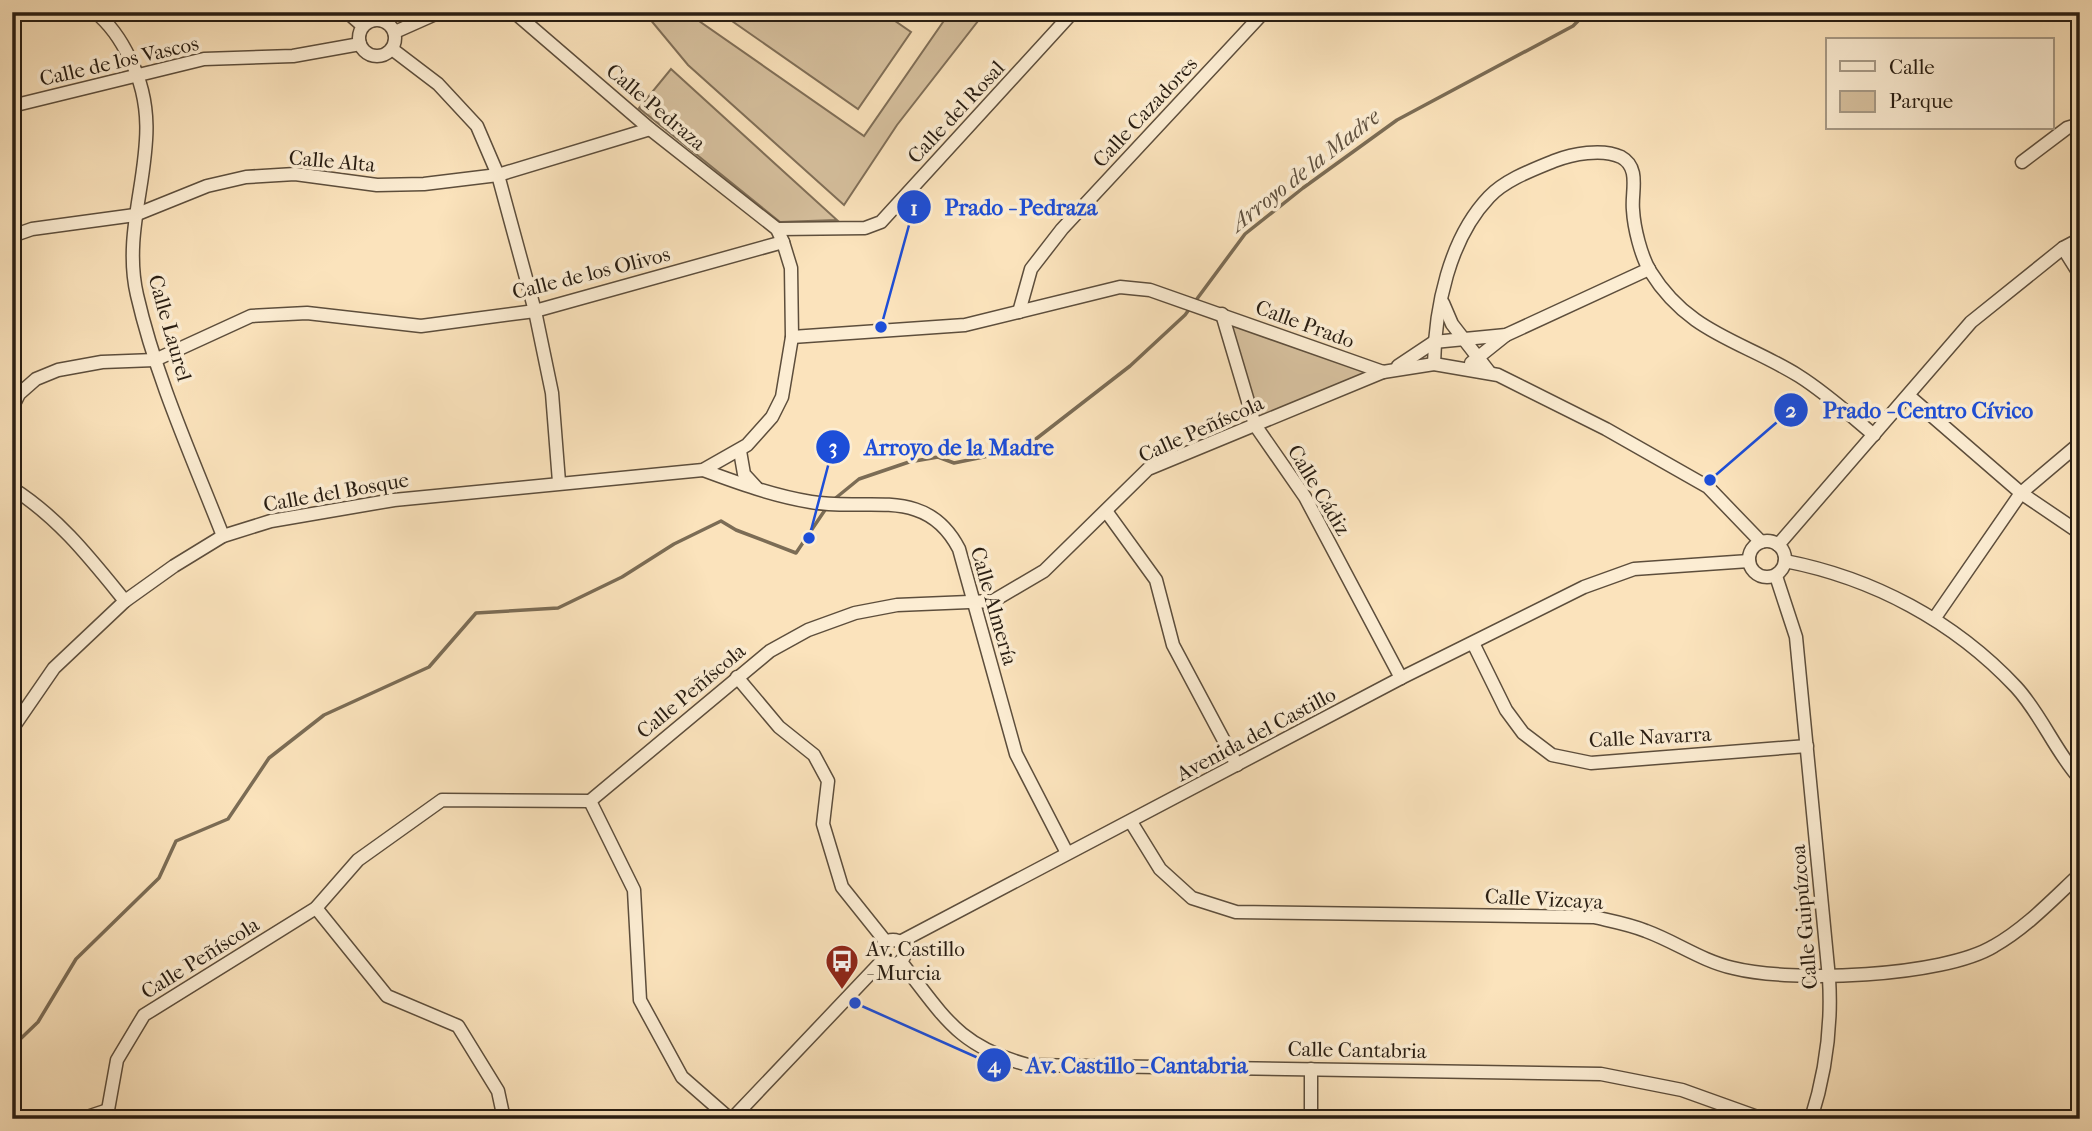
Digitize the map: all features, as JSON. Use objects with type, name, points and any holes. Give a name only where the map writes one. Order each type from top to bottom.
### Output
[{"type":"street","name":"Calle Laurel","points":[[95,12],[123,45],[139,75],[148,117],[147,156],[135,215],[131,255],[136,292],[155,360],[223,536]]},
{"type":"street","points":[[347,12],[363,26]]},
{"type":"street","points":[[395,32],[440,12]]},
{"type":"street","name":"Calle Pedraza","points":[[514,12],[650,129],[776,229]]},
{"type":"street","name":"Calle del Rosal","points":[[776,229],[865,228],[881,222],[1073,12]]},
{"type":"street","name":"Calle Cazadores","points":[[1019,312],[1031,269],[1062,229],[1264,12]]},
{"type":"street","points":[[392,49],[378,56],[370,55],[360,44],[363,26],[369,21],[384,21],[395,32]]},
{"type":"street","points":[[392,49],[395,32]]},
{"type":"street","name":"Calle de los Vascos","points":[[12,106],[204,60],[293,56],[360,44]]},
{"type":"street","points":[[392,49],[438,84],[477,126],[498,175],[535,311],[552,393],[559,482]]},
{"type":"street","points":[[2022,162],[2067,128],[2080,124]]},
{"type":"street","name":"Calle Alta","points":[[12,236],[32,229],[135,215],[207,186],[246,177],[295,174],[377,185],[424,184],[498,175],[650,129]]},
{"type":"street","points":[[1434,364],[1434,342],[1445,278],[1462,233],[1490,195],[1527,172],[1568,156],[1619,156],[1629,163],[1634,175],[1633,211],[1649,269],[1668,298],[1718,337],[1798,376],[1874,435]]},
{"type":"street","name":"Calle del Bosque","points":[[12,729],[54,668],[125,601],[223,536],[271,521],[336,508],[559,482],[703,470],[734,461],[772,417],[782,397],[792,337],[791,268],[776,229]]},
{"type":"street","points":[[1778,545],[1971,322],[2063,248],[2080,239]]},
{"type":"street","name":"Calle de los Olivos","points":[[12,408],[19,394],[36,379],[58,370],[102,362],[155,360],[251,316],[307,313],[421,326],[535,311],[783,242]]},
{"type":"street","points":[[2063,248],[2080,275]]},
{"type":"street","points":[[1462,367],[1506,335],[1649,269]]},
{"type":"street","name":"Calle Prado","points":[[792,337],[965,325],[1120,287],[1150,290],[1389,370],[1434,364],[1490,373],[1606,429],[1709,487],[1761,542]]},
{"type":"street","points":[[1443,300],[1446,314],[1490,373]]},
{"type":"street","name":"Calle Cádiz","points":[[1222,314],[1255,425],[1305,497],[1401,678]]},
{"type":"street","points":[[1389,370],[1434,342],[1506,335]]},
{"type":"street","name":"Calle Peñíscola","points":[[109,1115],[117,1060],[144,1015],[316,908],[358,860],[442,800],[590,801],[770,651],[808,630],[855,613],[897,605],[974,604],[1001,597],[1044,571],[1148,469],[1389,370]]},
{"type":"street","points":[[1909,396],[2021,493],[2080,533]]},
{"type":"street","points":[[1934,619],[2021,493],[2080,443]]},
{"type":"street","points":[[734,461],[729,479],[718,470],[734,461]]},
{"type":"street","points":[[734,461],[759,490]]},
{"type":"street","name":"Calle Almería","points":[[703,470],[759,490],[811,502],[850,507],[892,503],[916,509],[933,518],[950,533],[959,549],[1016,754],[1067,853]]},
{"type":"street","points":[[12,488],[41,507],[70,534],[125,601]]},
{"type":"street","points":[[1106,511],[1156,580],[1173,645],[1237,765]]},
{"type":"street","points":[[1778,545],[1761,542],[1751,550],[1749,561],[1758,575],[1776,576],[1785,561]]},
{"type":"street","points":[[1778,545],[1785,561]]},
{"type":"street","name":"Avenida del Castillo","points":[[900,942],[1401,678],[1584,587],[1633,569],[1749,561]]},
{"type":"street","points":[[1785,561],[1855,579],[1934,619],[2016,687],[2080,779]]},
{"type":"street","name":"Calle Guipúzcoa","points":[[1776,576],[1796,637],[1832,1013],[1823,1083],[1811,1119]]},
{"type":"street","name":"Calle Navarra","points":[[1473,643],[1506,710],[1523,733],[1552,755],[1591,763],[1807,746]]},
{"type":"street","points":[[737,677],[779,727],[814,755],[828,781],[823,824],[842,887],[886,942]]},
{"type":"street","points":[[590,801],[634,890],[640,1000],[682,1077],[731,1119],[883,960]]},
{"type":"street","name":"Calle Vizcaya","points":[[1131,822],[1160,869],[1192,898],[1236,912],[1594,917],[1646,930],[1733,968],[1764,974],[1829,978],[1954,962],[1988,949],[2016,930],[2080,874]]},
{"type":"street","points":[[316,908],[387,996],[458,1026],[498,1091],[504,1119]]},
{"type":"street","points":[[886,942],[900,942],[905,952],[901,962],[893,965],[883,960],[880,952],[886,942]]},
{"type":"street","name":"Calle Cantabria","points":[[901,962],[956,1032],[994,1056],[1028,1065],[1601,1074],[1682,1090],[1763,1119]]},
{"type":"street","points":[[1311,1069],[1311,1119]]},
{"type":"street","points":[[81,1119],[109,1115]]},
{"type":"green space","points":[[644,12],[686,12],[864,136],[950,12],[985,12],[897,125],[844,205],[688,65]]},
{"type":"green space","points":[[719,12],[882,12],[911,32],[858,109]]},
{"type":"green space","points":[[671,69],[837,220],[780,222],[639,108]]},
{"type":"green space","points":[[1222,314],[1383,372],[1255,425]]},
{"type":"waterway","name":"Arroyo de la Madre","points":[[832,501],[859,479],[909,462],[938,457],[954,463],[1023,449],[1130,366],[1185,315],[1245,234],[1303,188],[1397,120],[1573,26],[1587,12]]},
{"type":"waterway","name":"Arroyo de la Madre","points":[[12,1047],[38,1022],[76,959],[159,878],[176,841],[228,819],[269,758],[324,715],[429,667],[476,613],[558,608],[622,577],[674,544],[721,521],[736,530],[796,553],[827,507]]},
{"type":"place","name":"Prado - Pedraza","points":[[881,327]]},
{"type":"place","name":"Prado - Centro Cívico","points":[[1710,480]]},
{"type":"place","name":"Arroyo de la Madre","points":[[809,538]]},
{"type":"place","name":"Av. Castillo - Murcia","points":[[842,991]]},
{"type":"place","name":"Av. Castillo - Cantabria","points":[[855,1003]]}]
